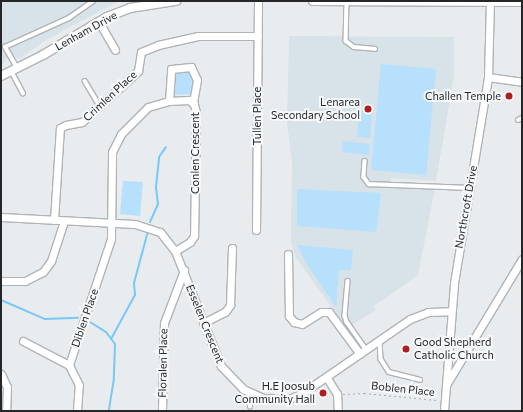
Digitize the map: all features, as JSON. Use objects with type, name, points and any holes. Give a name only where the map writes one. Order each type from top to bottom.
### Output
[{"type":"street","name":"Lenham Drive","points":[[1,76],[15,70],[99,22],[130,8],[176,1]]},
{"type":"street","name":"Tullen Place","points":[[256,230],[258,1]]},
{"type":"street","points":[[313,1],[522,2]]},
{"type":"street","name":"Northcroft Drive","points":[[444,411],[451,311],[469,188],[488,77],[490,2]]},
{"type":"street","points":[[99,22],[115,50]]},
{"type":"street","name":"Crimlen Place","points":[[54,220],[60,128],[62,126],[82,122],[100,106],[138,70],[139,54],[144,50],[198,36],[258,36]]},
{"type":"street","points":[[169,100],[171,68],[192,67],[197,80],[193,102]]},
{"type":"street","points":[[488,77],[522,82]]},
{"type":"street","name":"Conlen Crescent","points":[[112,223],[111,159],[116,142],[148,107],[169,100],[193,102],[196,113],[194,236],[190,242],[175,251]]},
{"type":"street","name":"Esselen Crescent","points":[[1,218],[147,226],[168,239],[184,270],[203,324],[221,366],[236,383],[250,393],[263,398],[289,399],[327,378],[419,314],[451,311]]},
{"type":"street","points":[[1,281],[25,281],[43,272],[51,261],[64,221]]},
{"type":"street","name":"Diblen Place","points":[[69,365],[109,246],[112,223]]},
{"type":"street","points":[[203,324],[225,312],[230,304],[232,248]]},
{"type":"street","points":[[288,254],[289,316],[294,322],[302,324],[321,312],[330,312],[360,354]]},
{"type":"street","points":[[446,385],[522,259]]},
{"type":"street","name":"Floralen Place","points":[[162,411],[164,323],[184,270]]},
{"type":"street","points":[[23,341],[69,365],[79,385],[77,411]]},
{"type":"street","points":[[1,374],[7,387],[6,411]]},
{"type":"street","points":[[327,378],[337,394],[338,411]]},
{"type":"lane","points":[[24,94],[15,70],[3,48],[69,18],[93,1]]},
{"type":"lane","points":[[347,1],[346,41],[354,48],[375,49]]},
{"type":"lane","points":[[85,81],[100,106]]},
{"type":"lane","points":[[365,161],[364,177],[369,184],[469,188]]},
{"type":"lane","points":[[348,281],[346,302],[347,322],[367,350]]},
{"type":"lane","points":[[380,340],[381,359],[389,372],[420,380]]},
{"type":"lane","points":[[250,393],[250,407]]},
{"type":"path","name":"Boblen Place","points":[[337,394],[364,393],[444,401]]},
{"type":"shaded area","points":[[1,1],[119,1],[46,40],[19,59],[14,56],[6,59],[1,67]]},
{"type":"shaded area","name":"Lenarea Secondary School","points":[[289,36],[454,37],[454,76],[436,181],[391,178],[391,187],[435,188],[418,275],[374,306],[376,310],[347,328],[296,258],[291,243],[292,161],[287,122]]},
{"type":"shaded area","points":[[381,64],[436,69],[426,175],[371,170]]},
{"type":"shaded area","points":[[193,70],[193,94],[171,95],[171,71]]},
{"type":"shaded area","points":[[360,110],[372,112],[370,138],[357,137]]},
{"type":"shaded area","points":[[343,141],[370,144],[369,155],[342,152]]},
{"type":"shaded area","points":[[123,181],[143,182],[140,216],[120,214]]},
{"type":"shaded area","points":[[297,189],[381,193],[376,232],[297,226]]},
{"type":"shaded area","points":[[297,245],[353,250],[351,270],[339,270],[336,307],[306,263]]},
{"type":"waterway","points":[[150,222],[158,204],[156,187],[159,157],[166,147]]},
{"type":"waterway","points":[[111,339],[135,295],[134,283],[148,231]]},
{"type":"waterway","points":[[1,300],[45,319],[78,318]]},
{"type":"waterway","points":[[90,322],[106,332],[115,344],[114,378],[109,411]]},
{"type":"place","name":"Challen Temple","points":[[509,96]]},
{"type":"place","name":"Lenarea Secondary School","points":[[368,109]]},
{"type":"place","name":"Good Shepherd Catholic Church","points":[[406,349]]},
{"type":"place","name":"H.E Joosub Community Hall","points":[[323,393]]}]
